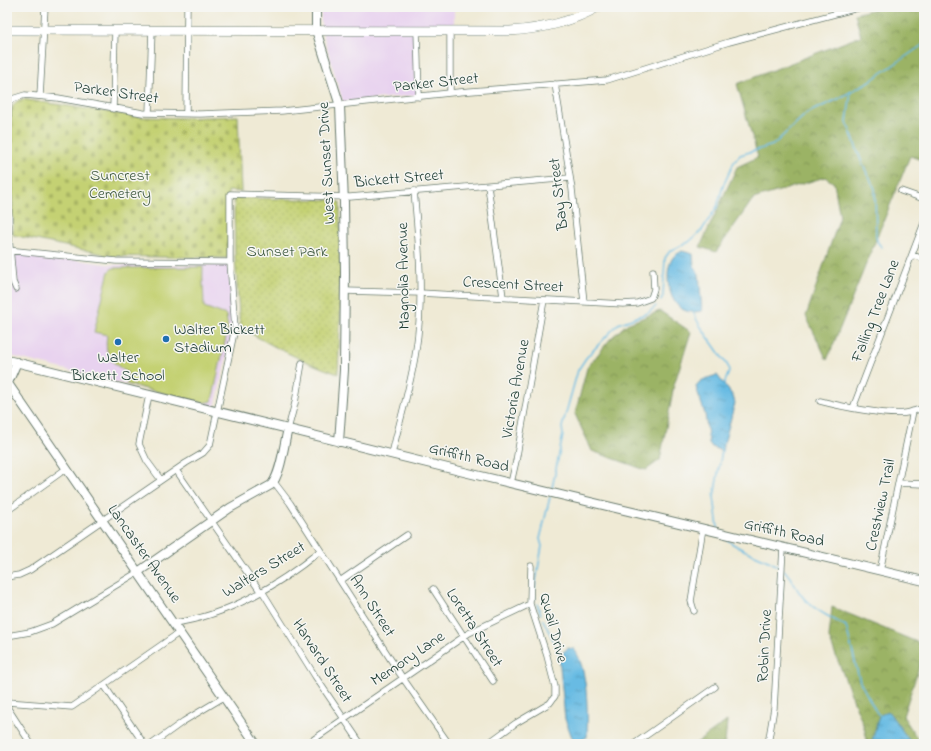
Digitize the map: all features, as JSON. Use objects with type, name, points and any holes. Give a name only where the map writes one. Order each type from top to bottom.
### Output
[{"type":"main road","points":[[7,30],[510,31],[535,29],[569,20],[598,7]]},
{"type":"street","points":[[40,96],[45,7]]},
{"type":"street","points":[[186,113],[187,7]]},
{"type":"street","name":"West Sunset Drive","points":[[316,7],[316,30],[340,106],[344,197],[345,291],[344,370],[340,442]]},
{"type":"street","name":"Parker Street","points":[[7,104],[12,99],[25,95],[58,98],[149,113],[282,111],[340,106],[450,93],[607,80],[730,42],[861,7]]},
{"type":"street","points":[[149,113],[152,30]]},
{"type":"street","points":[[416,30],[419,97]]},
{"type":"street","points":[[113,108],[115,31]]},
{"type":"street","points":[[450,31],[450,93]]},
{"type":"street","name":"Bay Street","points":[[555,84],[570,178],[584,302]]},
{"type":"street","points":[[7,104],[9,250],[13,282],[16,289]]},
{"type":"street","name":"Bickett Street","points":[[230,262],[230,194],[344,197],[570,178]]},
{"type":"street","points":[[488,186],[503,297]]},
{"type":"street","name":"Magnolia Avenue","points":[[392,454],[413,367],[418,335],[420,293],[414,191]]},
{"type":"street","points":[[901,191],[924,199]]},
{"type":"street","name":"Falling Tree Lane","points":[[853,408],[924,223]]},
{"type":"street","points":[[7,577],[19,575],[30,570],[207,449],[210,445],[218,412],[235,328],[230,262],[116,262],[9,250]]},
{"type":"street","points":[[912,255],[924,259]]},
{"type":"street","name":"Crescent Street","points":[[345,291],[420,293],[623,304],[637,303],[651,298],[654,290],[653,271]]},
{"type":"street","name":"Victoria Avenue","points":[[511,483],[544,300]]},
{"type":"street","name":"Griffith Road","points":[[7,360],[340,442],[924,582]]},
{"type":"street","points":[[8,383],[17,362]]},
{"type":"street","points":[[7,636],[30,632],[52,624],[138,572],[212,520],[244,500],[265,490],[274,482],[295,403],[302,363]]},
{"type":"street","name":"Lancaster Avenue","points":[[8,383],[256,744]]},
{"type":"street","points":[[149,394],[139,444],[147,461],[161,480]]},
{"type":"street","points":[[820,401],[894,414],[924,408]]},
{"type":"street","name":"Crestview Trail","points":[[880,571],[913,411]]},
{"type":"street","points":[[7,511],[67,468]]},
{"type":"street","name":"Harvard Street","points":[[176,470],[261,591],[315,676],[362,744]]},
{"type":"street","name":"Ann Street","points":[[274,482],[290,503],[403,677],[449,744]]},
{"type":"street","points":[[898,483],[924,484]]},
{"type":"street","points":[[694,611],[691,601],[703,528]]},
{"type":"street","points":[[340,581],[407,535]]},
{"type":"street","name":"Robin Drive","points":[[768,744],[774,708],[783,548]]},
{"type":"street","name":"Walters Street","points":[[174,623],[210,616],[261,591],[320,551]]},
{"type":"street","name":"Quail Drive","points":[[487,744],[516,723],[550,703],[555,696],[555,687],[547,656],[530,604],[531,566]]},
{"type":"street","name":"Loretta Street","points":[[433,589],[494,681]]},
{"type":"street","name":"Memory Lane","points":[[307,744],[464,636],[530,604]]},
{"type":"street","points":[[7,702],[72,707],[180,632]]},
{"type":"street","points":[[104,685],[144,744]]},
{"type":"street","points":[[634,744],[715,687]]},
{"type":"street","points":[[152,744],[184,721],[224,697]]},
{"type":"street","points":[[7,707],[31,744]]},
{"type":"shaded area","points":[[321,7],[454,7],[454,28],[414,28],[417,95],[343,102],[321,27]]},
{"type":"shaded area","name":"Walter Bickett School","points":[[13,253],[35,254],[112,265],[229,265],[233,329],[215,407],[7,355],[7,287],[17,281]]},
{"type":"green space","points":[[883,7],[924,7],[924,161],[910,156],[827,360],[806,316],[840,217],[834,183],[825,177],[753,199],[716,252],[700,247],[737,167],[758,157],[737,84],[861,36],[855,14]]},
{"type":"green space","name":"Suncrest Cemetery","points":[[21,99],[141,117],[183,118],[238,116],[241,192],[228,191],[228,258],[105,256],[103,254],[13,235],[11,114],[13,105]]},
{"type":"green space","name":"Sunset Park","points":[[234,198],[337,200],[340,203],[341,303],[338,374],[288,353],[240,327],[235,257]]},
{"type":"green space","name":"Walter Bickett Stadium","points":[[203,267],[204,307],[226,315],[228,328],[212,401],[203,403],[126,384],[128,373],[110,358],[106,342],[107,335],[94,332],[109,271],[113,268]]},
{"type":"green space","points":[[660,311],[691,332],[674,385],[660,460],[646,470],[592,451],[575,414],[587,368],[611,338],[627,324]]},
{"type":"green space","points":[[832,607],[924,645],[924,652],[903,716],[921,744],[868,744],[864,727],[829,638]]},
{"type":"green space","points":[[727,721],[725,744],[695,744]]},
{"type":"water","points":[[682,251],[693,254],[694,266],[699,274],[702,311],[691,312],[684,310],[674,301],[671,294],[668,271],[674,256]]},
{"type":"water","points":[[717,375],[733,396],[735,403],[722,451],[712,447],[709,443],[705,414],[696,387],[702,380]]},
{"type":"water","points":[[568,648],[574,649],[579,657],[585,679],[587,737],[577,742],[573,740],[565,719],[559,656]]},
{"type":"water","points":[[888,711],[912,744],[871,744],[879,716]]},
{"type":"waterway","points":[[661,300],[663,296],[665,258],[670,251],[689,242],[702,230],[717,207],[723,186],[734,162],[740,155],[773,145],[807,113],[838,99],[870,81],[924,44]]},
{"type":"waterway","points":[[851,91],[847,122],[862,163],[875,189],[876,237],[878,243],[882,247]]},
{"type":"waterway","points":[[552,488],[563,435],[562,427],[578,370],[586,358],[618,324],[648,313],[656,306]]},
{"type":"waterway","points":[[693,312],[699,324],[728,366],[729,372],[724,384]]},
{"type":"waterway","points":[[718,528],[714,497],[722,450]]},
{"type":"waterway","points":[[535,599],[534,592],[542,546],[540,539],[550,497]]},
{"type":"waterway","points":[[725,538],[738,547],[781,568]]},
{"type":"waterway","points":[[784,570],[806,601],[822,613],[846,626],[860,682],[877,713],[881,716]]},
{"type":"waterway","points":[[537,604],[541,614]]},
{"type":"waterway","points":[[543,620],[555,643]]},
{"type":"waterway","points":[[559,649],[559,657]]},
{"type":"place","name":"Walter Bickett Stadium","points":[[166,339]]},
{"type":"place","name":"Walter Bickett School","points":[[118,342]]}]
